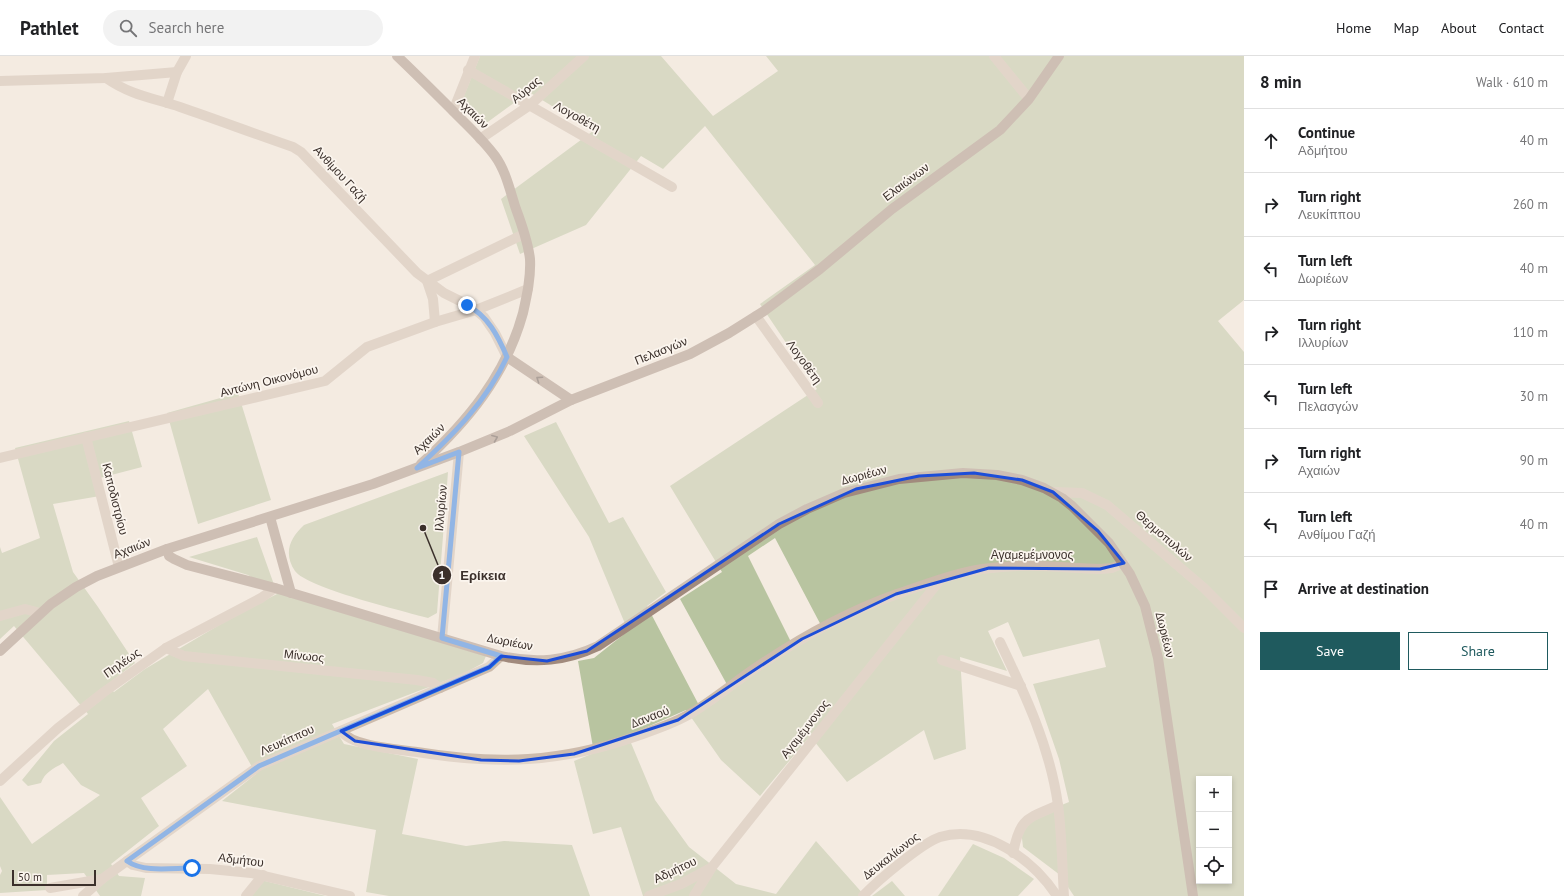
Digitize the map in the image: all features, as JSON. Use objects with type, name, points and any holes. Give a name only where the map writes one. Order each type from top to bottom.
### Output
[{"type":"main road","name":"Αχαιών","points":[[0,651],[40,613],[76,587],[119,567],[166,549],[373,484],[417,468],[456,431],[478,404],[498,374],[507,357],[520,322],[528,289],[530,258],[524,234],[504,172],[495,156],[399,56]]},
{"type":"main road","name":"Ελαιώνων","points":[[756,316],[820,269],[892,209],[1000,130],[1029,99],[1059,56]]},
{"type":"main road","name":"Πελασγών","points":[[417,468],[510,431],[571,400],[690,354],[756,316]]},
{"type":"main road","points":[[507,357],[571,400]]},
{"type":"main road","name":"Δωριέων","points":[[166,549],[170,556],[180,562],[275,588],[501,656],[524,660],[547,661],[566,658],[587,651],[608,640],[779,524],[824,501],[856,489],[919,476],[974,472],[1022,480],[1053,492],[1072,506],[1098,531],[1124,564],[1145,606],[1158,658],[1193,896]]},
{"type":"main road","points":[[270,517],[291,593]]},
{"type":"street","points":[[167,103],[177,72],[186,56]]},
{"type":"street","points":[[453,111],[468,70],[475,56]]},
{"type":"street","name":"Αύρας","points":[[480,139],[530,106],[584,56]]},
{"type":"street","points":[[994,56],[1029,99]]},
{"type":"street","name":"Λογοθέτη","points":[[468,70],[672,187]]},
{"type":"street","points":[[0,81],[106,78],[177,72]]},
{"type":"street","name":"Ανθίμου Γαζή","points":[[106,78],[122,88],[148,99],[167,103],[293,147],[301,152],[386,243],[427,281],[476,310],[491,326],[507,357]]},
{"type":"street","points":[[435,322],[434,304],[427,281],[524,234]]},
{"type":"street","name":"Αντώνη Οικονόμου","points":[[0,458],[325,381],[367,347],[435,322],[476,310],[528,289]]},
{"type":"street","name":"Λογοθέτη","points":[[756,316],[818,403]]},
{"type":"street","name":"Καποδιστρίου","points":[[86,437],[119,567]]},
{"type":"street","name":"Ιλλυρίων","points":[[442,638],[459,452]]},
{"type":"street","name":"Θερμοπυλών","points":[[1053,492],[1082,493],[1095,498],[1111,508],[1204,588],[1244,628]]},
{"type":"street","name":"Αγαμεμέμνονος","points":[[940,580],[980,569],[999,567],[1100,569],[1112,568],[1124,564]]},
{"type":"street","name":"Δαναού","points":[[341,731],[345,736],[355,741],[428,754],[481,760],[518,761],[574,754],[617,742],[678,720],[694,712],[776,654],[821,628],[889,597],[940,580]]},
{"type":"street","name":"Αγαμέμνονος","points":[[694,896],[712,867],[940,580]]},
{"type":"street","name":"Πηλέως","points":[[0,781],[58,728],[104,692],[166,648],[261,598],[275,588]]},
{"type":"street","points":[[0,616],[24,609],[40,613]]},
{"type":"street","points":[[1000,642],[1021,686],[1043,740],[1058,805],[1064,896]]},
{"type":"street","name":"Μίνωος","points":[[166,648],[184,656],[417,680],[433,683],[440,688]]},
{"type":"street","name":"Λευκίππου","points":[[84,896],[102,879],[252,771],[269,761],[489,667],[501,656]]},
{"type":"street","points":[[942,660],[1021,686]]},
{"type":"street","points":[[1013,853],[1021,825],[1027,818],[1058,805]]},
{"type":"street","name":"Δευκαλίωνος","points":[[863,896],[931,841],[945,836],[960,834],[978,836],[996,843],[1013,853],[1039,872],[1057,896]]},
{"type":"street","name":"Αδμήτου","points":[[127,861],[133,865],[146,868],[218,869],[263,875],[350,896]]},
{"type":"street","name":"Αδμήτου","points":[[649,896],[681,884],[712,867]]},
{"type":"street","points":[[246,896],[263,875]]},
{"type":"street","points":[[50,888],[102,879]]},
{"type":"highlighted area","points":[[974,473],[1022,480],[1053,492],[1098,531],[1124,563],[1100,569],[989,568],[896,594],[802,639],[678,720],[574,754],[519,761],[481,760],[355,741],[341,731],[489,667],[501,656],[547,661],[587,651],[779,524],[856,489],[919,476]]},
{"type":"green space","points":[[480,56],[661,56],[713,116],[778,71],[766,56],[1244,56],[1244,300],[1218,321],[1244,352],[1244,896],[1074,896],[1060,875],[1023,847],[1021,830],[1042,813],[1069,802],[1059,759],[1033,684],[1106,667],[1099,639],[1023,657],[1008,622],[988,631],[1007,671],[960,657],[966,749],[934,760],[924,730],[847,782],[810,736],[760,796],[721,760],[686,710],[629,735],[655,800],[689,847],[736,884],[776,894],[816,841],[865,896],[643,896],[621,827],[593,834],[574,761],[594,753],[578,661],[594,658],[628,631],[589,537],[524,436],[556,422],[609,523],[623,517],[666,592],[647,606],[702,711],[730,690],[680,599],[722,572],[670,486],[817,389],[760,304],[815,265],[705,126],[663,169],[641,156],[586,225],[520,254],[501,199],[593,131],[529,92],[485,124],[463,98]],"holes":[[[775,538],[824,631],[794,648],[748,556]]]},
{"type":"green space","points":[[238,393],[271,500],[198,524],[167,413]]},
{"type":"green space","points":[[129,421],[142,467],[96,479],[100,496],[53,504],[73,572],[135,663],[107,685],[114,692],[145,669],[241,612],[277,594],[248,575],[189,557],[257,537],[277,593],[486,656],[483,663],[463,674],[332,724],[344,744],[418,759],[402,834],[466,846],[504,841],[572,845],[590,896],[389,896],[366,892],[376,830],[222,801],[256,774],[208,689],[163,729],[187,766],[141,798],[159,826],[111,864],[119,876],[145,878],[141,896],[100,896],[84,873],[47,875],[47,890],[0,893],[0,875],[2,871],[0,866],[0,797],[32,844],[100,795],[81,785],[63,763],[47,773],[41,783],[28,786],[22,780],[54,741],[88,714],[14,626],[0,639],[0,547],[2,553],[40,538],[15,448]]},
{"type":"green space","points":[[448,472],[437,613],[428,618],[378,605],[317,585],[303,578],[295,571],[289,558],[290,546],[295,535],[304,525]]},
{"type":"green space","points":[[973,844],[1004,858],[1034,879],[1018,896],[938,896]]},
{"type":"green space","points":[[261,880],[326,896],[251,896]]},
{"type":"green space","points":[[892,881],[905,896],[872,896]]},
{"type":"place","name":"Ερίκεια","points":[[423,528]]},
{"type":"route","points":[[192,868],[146,868],[133,865],[127,861],[259,766],[489,667],[501,656],[442,638],[459,452],[417,468],[456,431],[478,404],[491,386],[507,357],[491,326],[480,313],[467,305]]}]
